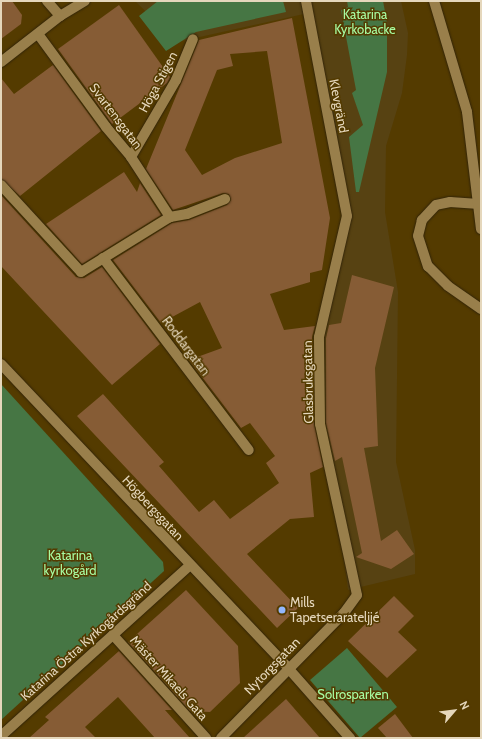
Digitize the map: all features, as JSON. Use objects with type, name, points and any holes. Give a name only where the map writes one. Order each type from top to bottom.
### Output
[{"type":"street","points":[[47,1],[60,16]]},
{"type":"street","points":[[1,62],[60,16],[85,1]]},
{"type":"street","name":"Klevgränd","points":[[306,1],[347,216]]},
{"type":"street","points":[[434,1],[467,112],[481,229]]},
{"type":"street","name":"Svartensgatan","points":[[38,34],[106,128],[131,157],[170,217]]},
{"type":"street","name":"Höga Stigen","points":[[131,157],[176,80],[193,39]]},
{"type":"street","points":[[1,184],[81,272],[170,217],[187,214],[225,199]]},
{"type":"street","points":[[479,204],[450,202],[436,205],[422,220],[418,236],[428,266],[448,286],[481,309]]},
{"type":"street","name":"Glasbruksgatan","points":[[347,216],[319,337],[320,424],[357,595]]},
{"type":"street","name":"Roddargatan","points":[[103,258],[249,450]]},
{"type":"street","name":"Högbergsgatan","points":[[1,364],[188,566],[288,668],[350,738]]},
{"type":"street","name":"Katarina Östra Kyrkogårdsgränd","points":[[1,736],[188,566]]},
{"type":"street","name":"Nytorgsgatan","points":[[221,738],[288,668],[344,613],[357,595]]},
{"type":"street","name":"Mäster Mikaels Gata","points":[[113,635],[206,738]]},
{"type":"shaded area","points":[[135,1],[401,1],[408,33],[407,55],[402,93],[386,146],[385,212],[398,292],[396,462],[415,550],[415,574],[348,590],[337,507],[319,422],[318,337],[345,218],[304,14],[177,42]]},
{"type":"green space","points":[[158,1],[283,1],[286,12],[196,32],[166,51],[139,16]]},
{"type":"green space","name":"Katarina Kyrkobacke","points":[[347,1],[383,1],[387,22],[387,72],[359,192],[356,192],[349,137],[363,125],[352,93],[356,90],[341,10],[348,7]]},
{"type":"green space","name":"Katarina kyrkogård","points":[[1,384],[163,562],[164,571],[1,720]]},
{"type":"green space","name":"Solrosparken","points":[[347,648],[397,707],[360,738],[310,680]]},
{"type":"building","points":[[1,1],[12,1],[22,15],[21,24],[1,39]]},
{"type":"building","points":[[119,5],[170,77],[167,83],[112,124],[58,49]]},
{"type":"building","points":[[292,18],[330,218],[322,270],[310,273],[310,282],[270,294],[284,330],[315,326],[312,337],[314,424],[323,467],[310,473],[314,517],[290,519],[247,554],[298,608],[277,628],[77,416],[103,394],[164,462],[159,466],[199,512],[214,500],[230,519],[279,483],[266,463],[275,456],[250,423],[241,428],[189,360],[222,348],[200,302],[161,323],[113,260],[172,223],[189,220],[227,205],[231,200],[229,194],[223,193],[173,210],[146,169],[199,40]],"holes":[[[267,51],[282,143],[235,158],[202,175],[185,150],[217,70],[233,66],[230,54]]]},
{"type":"building","points":[[53,65],[101,131],[20,196],[1,179],[1,78],[14,94]]},
{"type":"building","points":[[124,172],[137,192],[140,183],[161,215],[82,264],[46,224]]},
{"type":"building","points":[[1,195],[76,277],[84,278],[102,267],[160,344],[112,385],[1,266]]},
{"type":"building","points":[[352,275],[394,287],[375,368],[378,446],[364,448],[381,541],[397,530],[414,554],[391,569],[356,557],[362,553],[342,457],[335,461],[326,423],[326,338],[329,325],[341,323]]},
{"type":"building","points":[[186,590],[238,646],[240,683],[210,712],[190,711],[128,642]]},
{"type":"building","points":[[394,596],[414,616],[398,632],[417,650],[387,678],[348,641]]},
{"type":"building","points":[[119,651],[172,710],[165,710],[190,738],[155,738],[118,697],[85,727],[96,738],[29,738],[49,720],[45,717]]},
{"type":"building","points":[[286,699],[320,738],[243,738]]},
{"type":"building","points":[[395,714],[413,738],[387,738],[378,728]]},
{"type":"place","name":"Mills Tapetserarateljjé","points":[[282,610]]}]
